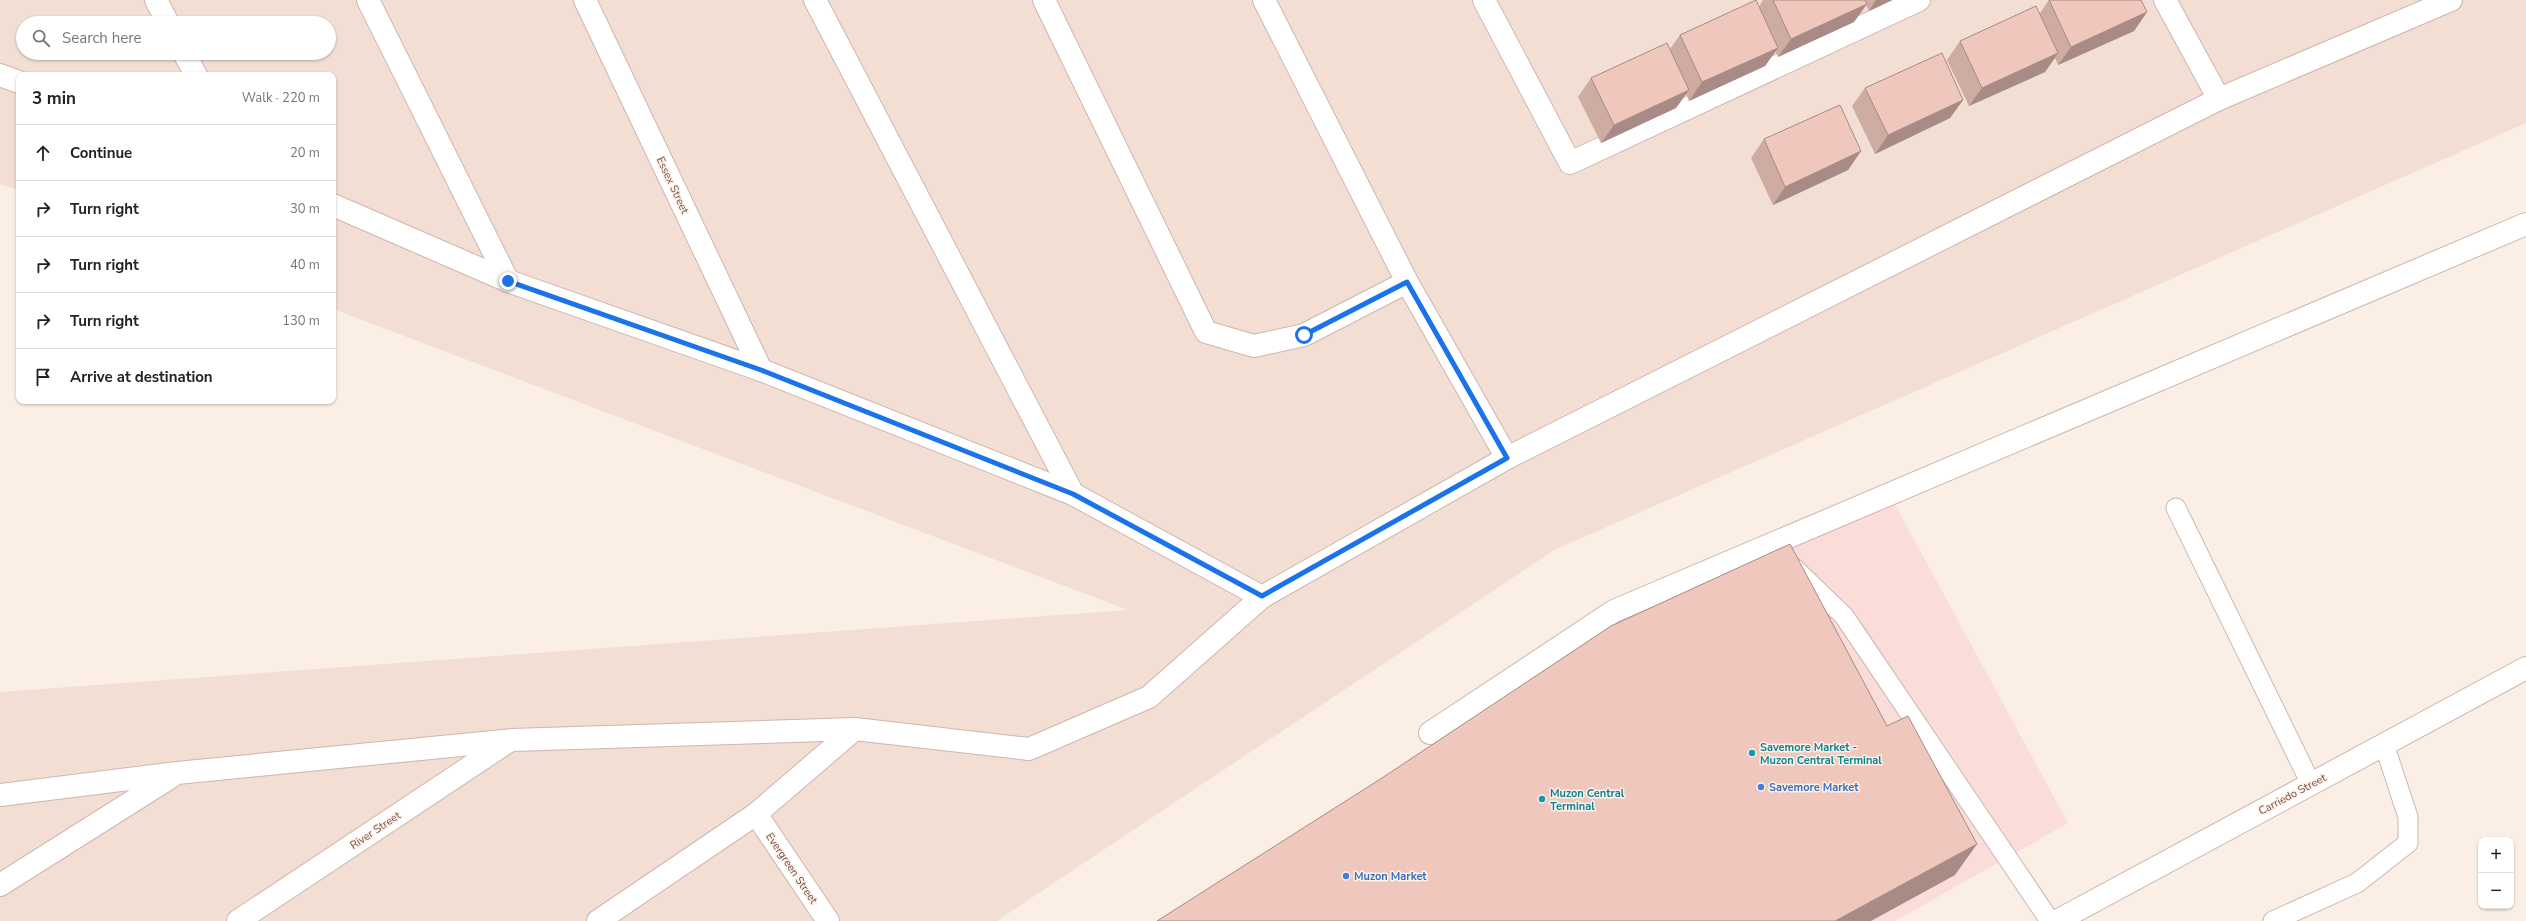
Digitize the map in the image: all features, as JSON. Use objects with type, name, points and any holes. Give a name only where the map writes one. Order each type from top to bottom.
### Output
[{"type":"street","points":[[156,0],[164,16]]},
{"type":"street","points":[[368,0],[508,281]]},
{"type":"street","name":"Essex Street","points":[[585,0],[761,370]]},
{"type":"street","points":[[815,0],[1073,494]]},
{"type":"street","points":[[1044,0],[1206,332],[1254,346],[1304,335],[1407,282]]},
{"type":"street","points":[[1264,0],[1407,282],[1507,458]]},
{"type":"street","points":[[1484,0],[1570,163],[1919,0]]},
{"type":"street","points":[[2165,0],[2219,99]]},
{"type":"street","points":[[0,795],[177,773],[512,740],[855,729],[1029,749],[1149,697],[1262,596],[1507,458],[2219,99],[2451,0]]},
{"type":"street","points":[[188,60],[194,72]]},
{"type":"street","points":[[0,75],[16,81]]},
{"type":"street","points":[[336,206],[508,281],[761,370],[1073,494],[1262,596]]},
{"type":"street","points":[[1430,742],[1614,611],[2526,224]]},
{"type":"street","name":"Carriedo Street","points":[[2058,921],[2526,668]]},
{"type":"street","points":[[598,921],[756,814],[855,729]]},
{"type":"street","name":"River Street","points":[[238,921],[512,740]]},
{"type":"street","points":[[0,885],[177,773]]},
{"type":"street","name":"Evergreen Street","points":[[756,814],[828,921]]},
{"type":"lane","points":[[2176,508],[2311,784]]},
{"type":"lane","points":[[1779,571],[1793,567],[1844,616],[2050,921]]},
{"type":"lane","points":[[1430,742],[1476,724]]},
{"type":"lane","points":[[2272,921],[2357,883],[2408,843],[2408,817],[2384,744]]},
{"type":"shaded area","points":[[0,0],[2526,0],[2526,123],[1554,550],[997,921],[0,921],[0,692],[1128,610],[336,310],[336,72],[16,72],[16,190],[0,184]]},
{"type":"shaded area","points":[[1894,503],[2068,823],[1895,921],[1165,921],[1620,623]]},
{"type":"building","points":[[1756,0],[1778,48],[1702,82],[1680,35]]},
{"type":"building","points":[[1773,0],[1865,0],[1867,4],[1791,39]]},
{"type":"building","points":[[2049,0],[2141,0],[2147,12],[2071,47]]},
{"type":"building","points":[[2036,6],[2058,53],[1982,88],[1960,41]]},
{"type":"building","points":[[1667,43],[1689,90],[1614,125],[1591,78]]},
{"type":"building","points":[[1942,53],[1963,100],[1888,135],[1865,88]]},
{"type":"building","points":[[1840,105],[1861,151],[1785,187],[1764,139]]},
{"type":"building","points":[[1790,544],[1887,726],[1908,716],[1977,844],[1835,921],[1157,921],[1382,778],[1611,626]]},
{"type":"place","name":"Savemore Market - Muzon Central Terminal","points":[[1752,753]]},
{"type":"place","name":"Savemore Market","points":[[1761,787]]},
{"type":"place","name":"Muzon Central Terminal","points":[[1542,799]]},
{"type":"place","name":"Muzon Market","points":[[1346,876]]},
{"type":"route","points":[[508,281],[761,370],[1073,494],[1262,596],[1507,458],[1407,282],[1304,335]]}]
